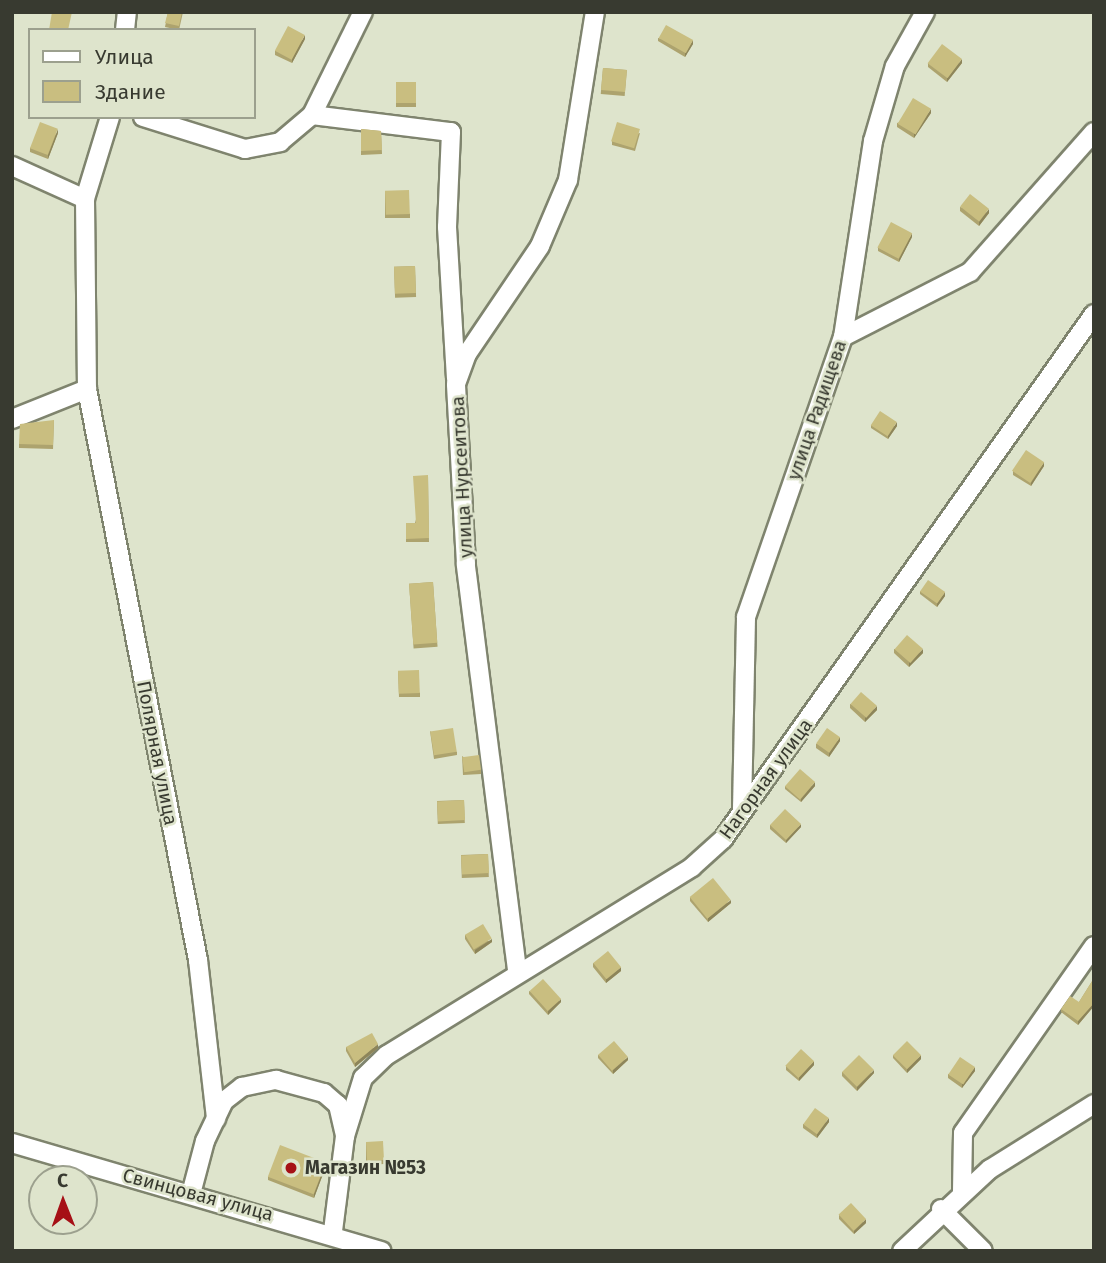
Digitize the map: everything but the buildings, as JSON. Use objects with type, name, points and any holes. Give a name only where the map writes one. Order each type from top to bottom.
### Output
[{"type":"street","points":[[150,119],[264,150],[312,115],[363,12]]},
{"type":"street","name":"улица Нурсеитова","points":[[517,970],[467,564],[457,384],[467,355],[540,246],[568,180],[595,12]]},
{"type":"street","name":"улица Радищева","points":[[741,813],[746,617],[843,337],[873,141],[895,66],[925,12]]},
{"type":"street","points":[[312,115],[451,132],[447,227],[457,384]]},
{"type":"street","name":"Полярная улица","points":[[109,119],[85,199],[87,390],[198,960],[216,1119]]},
{"type":"street","points":[[843,337],[970,271],[1094,132]]},
{"type":"street","points":[[12,166],[85,199]]},
{"type":"street","name":"Нагорная улица","points":[[345,1136],[363,1078],[517,970],[692,867],[741,813],[1094,314]]},
{"type":"street","points":[[12,419],[87,390]]},
{"type":"street","points":[[962,1191],[963,1132],[1094,946]]},
{"type":"street","points":[[191,1194],[216,1119],[242,1087],[276,1080],[324,1093],[338,1105],[345,1136],[333,1231]]},
{"type":"street","points":[[902,1251],[941,1209],[962,1191],[1094,1104]]},
{"type":"street","name":"Свинцовая улица","points":[[12,1143],[333,1231],[382,1251]]},
{"type":"street","points":[[941,1209],[983,1251]]},
{"type":"place","name":"Магазин №53","points":[[291,1168]]}]
